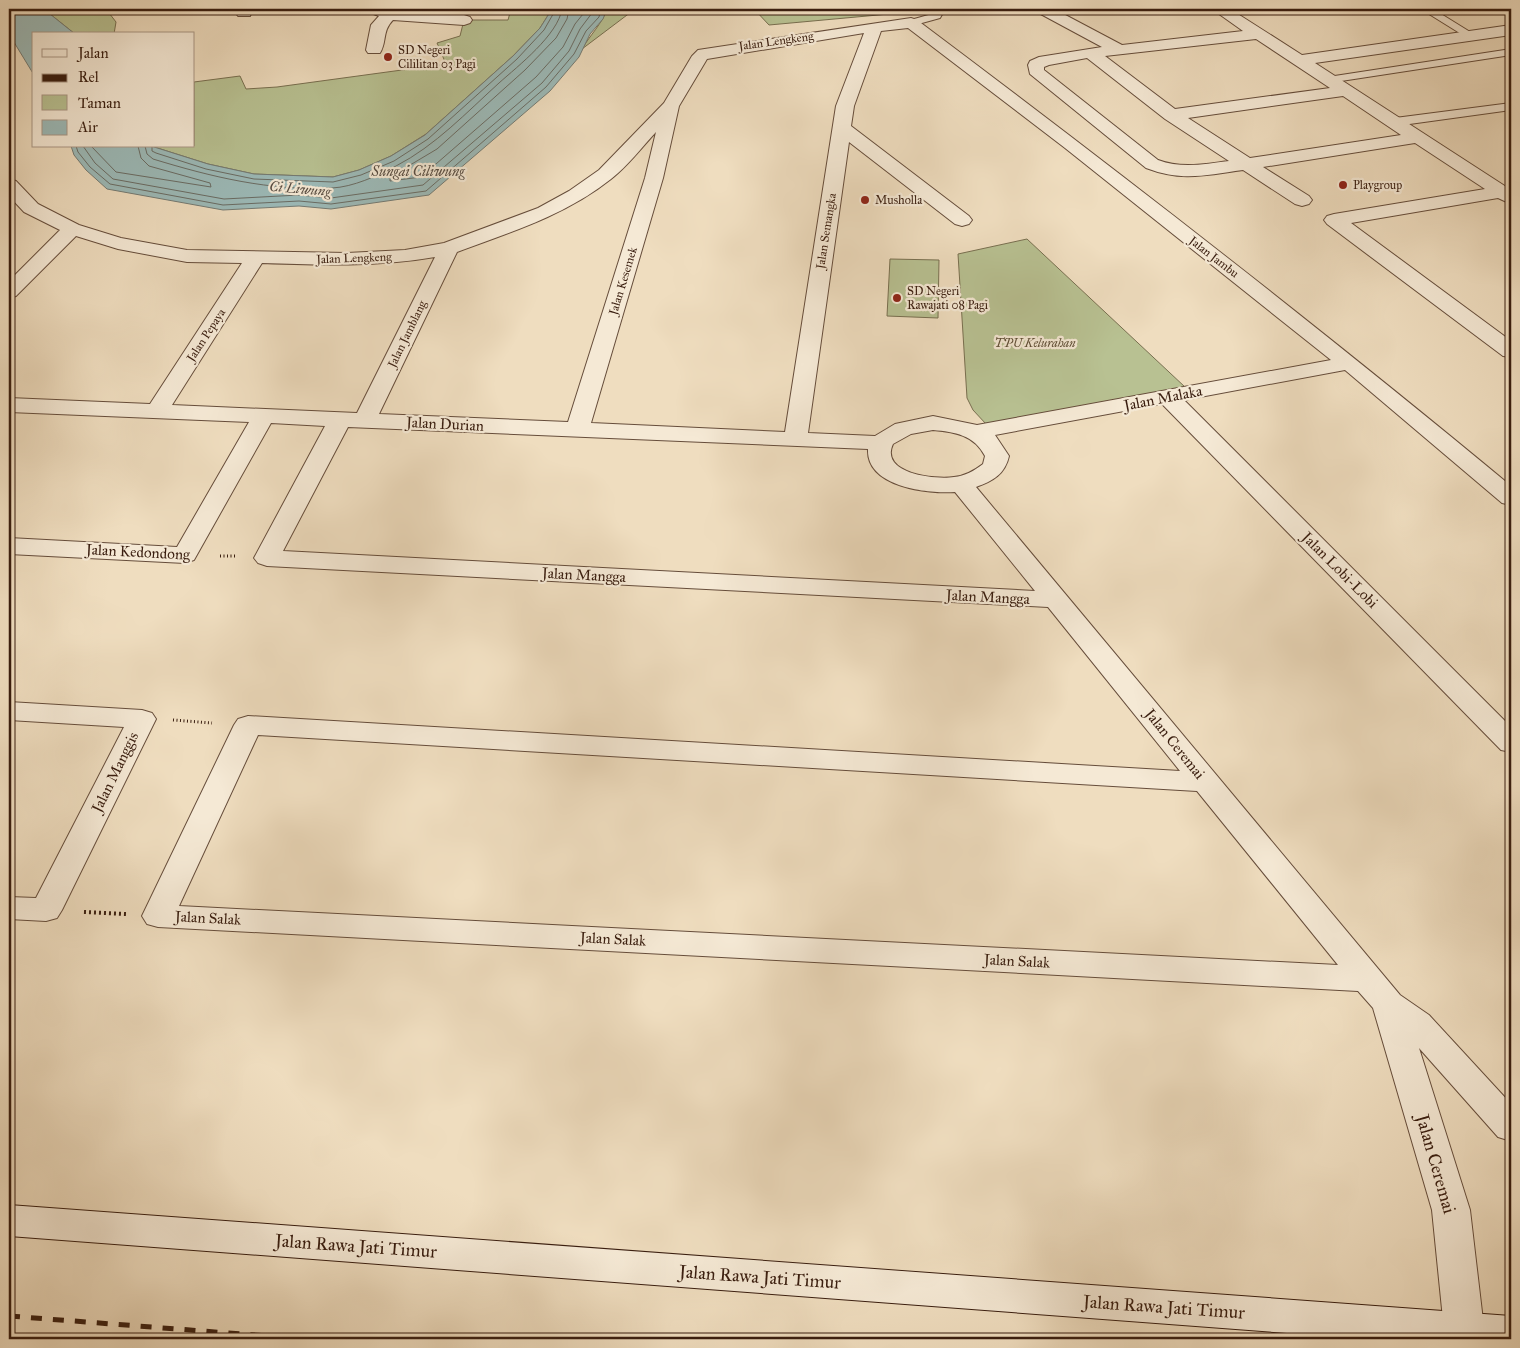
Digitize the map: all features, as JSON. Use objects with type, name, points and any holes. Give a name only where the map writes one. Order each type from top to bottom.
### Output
[{"type":"street","points":[[1043,9],[1118,49]]},
{"type":"street","points":[[1220,9],[1301,60],[1344,91],[1420,137],[1506,195]]},
{"type":"street","points":[[374,50],[382,12],[464,20]]},
{"type":"street","name":"Jalan Lengkeng","points":[[638,177],[671,106],[700,56],[704,53],[912,23]]},
{"type":"street","name":"Jalan Jambu","points":[[912,23],[1079,150],[1349,363],[1511,498]]},
{"type":"street","name":"Jalan Semangka","points":[[795,439],[845,106],[874,27]]},
{"type":"street","points":[[1301,60],[1511,30]]},
{"type":"street","points":[[1259,34],[1090,53],[1045,61],[1036,65],[1036,70],[1152,164],[1168,170],[1184,172],[1246,164],[1420,137]]},
{"type":"street","points":[[1090,53],[1171,115],[1302,200]]},
{"type":"street","points":[[1171,115],[1344,91]]},
{"type":"street","name":"Jalan Lengkeng","points":[[9,185],[31,208],[72,229],[118,243],[187,256],[255,259],[347,259],[405,256],[449,248],[545,212],[576,195],[606,174],[671,106]]},
{"type":"street","points":[[842,128],[962,220]]},
{"type":"street","points":[[606,174],[638,177]]},
{"type":"street","name":"Jalan Kesemek","points":[[577,430],[638,177]]},
{"type":"street","points":[[1506,195],[1334,220],[1511,351]]},
{"type":"street","points":[[9,207],[31,208]]},
{"type":"street","points":[[9,292],[72,229]]},
{"type":"street","name":"Jalan Jamblang","points":[[365,420],[449,248]]},
{"type":"street","name":"Jalan Pepaya","points":[[157,411],[255,259]]},
{"type":"street","name":"Jalan Malaka","points":[[976,432],[1349,363]]},
{"type":"street","name":"Jalan Lobi-Lobi","points":[[1168,397],[1511,743]]},
{"type":"street","name":"Jalan Durian","points":[[9,404],[882,443]]},
{"type":"street","points":[[186,554],[264,416]]},
{"type":"street","points":[[267,558],[340,419]]},
{"type":"street","points":[[933,423],[956,426],[976,432],[991,442],[997,456],[993,468],[979,479],[961,484],[939,486],[898,476],[885,466],[880,454],[882,443],[893,433],[911,426],[933,423]]},
{"type":"street","name":"Jalan Ceremai","points":[[961,484],[1378,991],[1417,1024],[1511,1127]]},
{"type":"street","name":"Jalan Kedondong","points":[[9,546],[186,554]]},
{"type":"street","name":"Jalan Mangga","points":[[267,558],[1057,600]]},
{"type":"street","name":"Jalan Manggis","points":[[9,711],[142,719],[46,910]]},
{"type":"street","points":[[248,725],[1206,782]]},
{"type":"street","name":"Jalan Salak","points":[[248,725],[158,916],[1378,991]]},
{"type":"street","points":[[9,908],[46,910]]},
{"type":"street","name":"Jalan Ceremai","points":[[1378,991],[1452,1210],[1464,1329]]},
{"type":"street","name":"Jalan Rawa Jati Timur","points":[[9,1220],[1511,1333]]},
{"type":"lane","points":[[912,23],[936,16],[940,9]]},
{"type":"lane","points":[[1426,9],[1470,35]]},
{"type":"lane","points":[[1328,80],[1511,52]]},
{"type":"lane","points":[[1396,122],[1511,106]]},
{"type":"path","name":"Jalan Kedondong","points":[[186,554],[267,558]]},
{"type":"path","points":[[142,719],[248,725]]},
{"type":"path","points":[[46,910],[158,916]]},
{"type":"green space","points":[[106,9],[116,22],[114,32],[72,32],[45,10]]},
{"type":"green space","points":[[511,9],[552,9],[540,28],[513,56],[426,134],[391,156],[359,170],[333,177],[254,174],[208,164],[157,148],[195,148],[195,82],[240,76],[246,89],[277,87],[446,64],[437,43],[460,36],[464,20],[508,20]]},
{"type":"green space","points":[[607,9],[635,9],[582,49],[602,20]]},
{"type":"green space","points":[[754,9],[880,9],[889,14],[769,25]]},
{"type":"green space","name":"TPU Kelurahan","points":[[1027,239],[1185,387],[986,424],[973,410],[967,398],[958,254]]},
{"type":"green space","points":[[890,259],[939,260],[938,318],[887,316]]},
{"type":"water","points":[[9,9],[46,9],[72,32],[32,32],[32,72],[9,34]]},
{"type":"water","name":"Sungai Ciliwung","points":[[552,9],[607,9],[603,19],[590,34],[579,57],[550,91],[429,195],[331,209],[299,206],[223,210],[107,189],[86,170],[74,155],[72,148],[157,148],[208,164],[254,174],[333,177],[359,170],[391,156],[425,135],[513,56],[540,28]]},
{"type":"railway","points":[[9,1316],[306,1339]]},
{"type":"place","name":"SD Negeri Cililitan 03 Pagi","points":[[388,57]]},
{"type":"place","name":"Playgroup","points":[[1343,185]]},
{"type":"place","name":"Musholla","points":[[865,200]]},
{"type":"place","name":"SD Negeri Rawajati 08 Pagi","points":[[897,298]]},
{"type":"water label","name":"Ci Liwung","points":[[300,189]]}]
